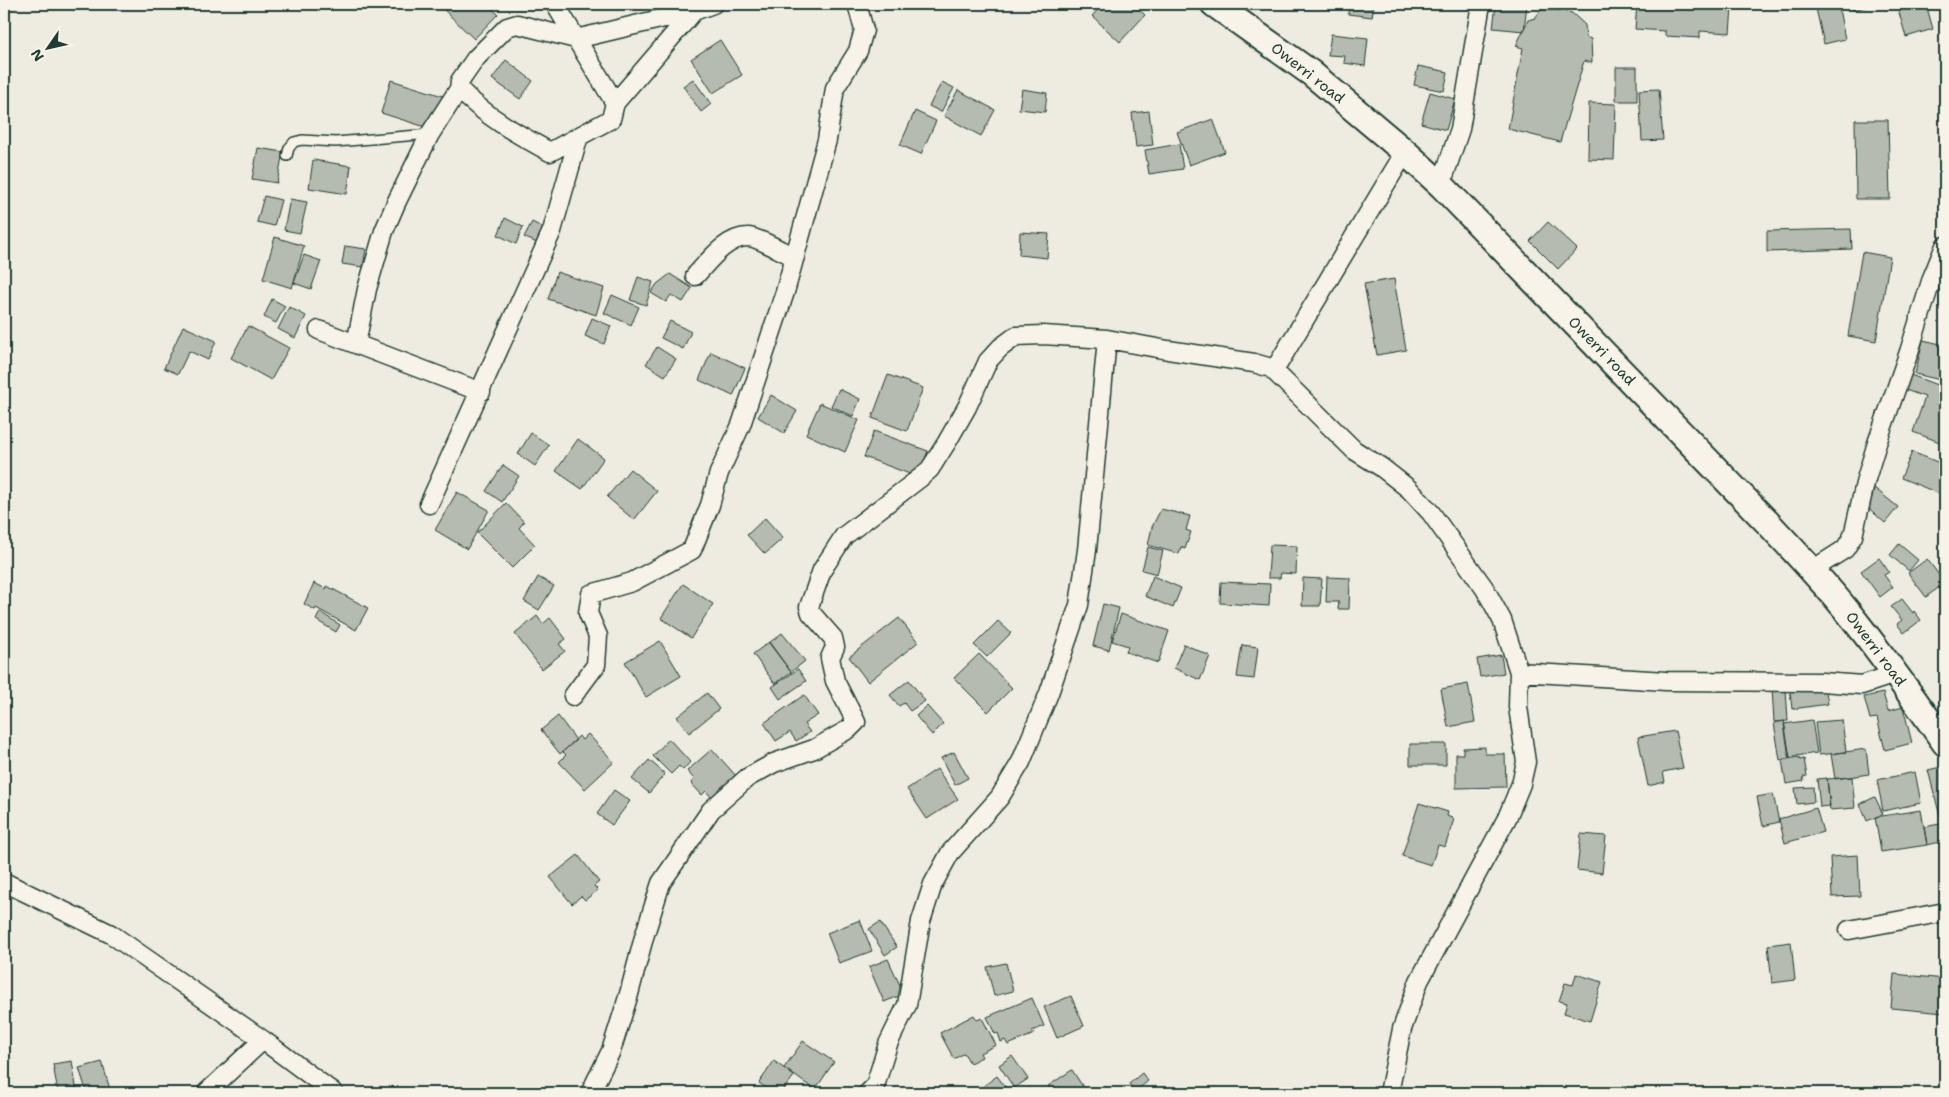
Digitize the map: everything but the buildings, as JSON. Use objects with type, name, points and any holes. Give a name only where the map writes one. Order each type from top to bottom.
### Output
[{"type":"main road","name":"Owerri road","points":[[1214,4],[1311,73],[1441,184],[1812,570],[1847,611],[1945,743]]},
{"type":"street","points":[[556,4],[615,103]]},
{"type":"street","points":[[356,344],[369,282],[384,230],[396,203],[430,134],[459,89],[460,81],[476,58],[507,27],[517,24],[576,39],[694,11],[713,4]]},
{"type":"street","points":[[573,696],[596,666],[598,636],[588,613],[591,594],[632,582],[692,550],[710,505],[720,473],[741,425],[795,257],[827,140],[835,88],[858,51],[864,30],[857,4]]},
{"type":"street","points":[[1441,184],[1460,129],[1481,4]]},
{"type":"street","points":[[459,89],[481,109],[516,133],[550,152],[611,119],[615,103],[694,11]]},
{"type":"street","points":[[429,504],[481,392],[552,230],[579,136]]},
{"type":"street","points":[[1271,368],[1278,364],[1405,152]]},
{"type":"street","points":[[695,276],[724,247],[737,240],[749,237],[795,257]]},
{"type":"street","points":[[1812,570],[1845,548],[1853,536],[1866,479],[1877,443],[1909,352],[1932,278],[1943,256]]},
{"type":"street","points":[[318,330],[481,392]]},
{"type":"street","points":[[590,1093],[611,1051],[661,883],[710,810],[747,778],[774,763],[814,749],[849,730],[856,722],[835,680],[830,658],[835,647],[833,638],[808,607],[822,570],[844,536],[930,469],[967,407],[988,361],[1000,348],[1016,336],[1043,335],[1108,338],[1168,350],[1254,363],[1271,368],[1354,450],[1381,467],[1409,489],[1431,513],[1485,589],[1502,620],[1519,672],[1518,707],[1526,762],[1521,784],[1506,818],[1418,981],[1402,1028],[1389,1093]]},
{"type":"street","points":[[868,1093],[875,1086],[888,1044],[907,1004],[921,921],[933,884],[950,853],[1000,796],[1021,762],[1049,693],[1079,605],[1087,550],[1108,338]]},
{"type":"street","points":[[1519,672],[1666,681],[1822,682],[1862,685],[1895,674]]},
{"type":"street","points":[[4,882],[111,934],[263,1040],[334,1093]]},
{"type":"street","points":[[1849,930],[1945,912]]},
{"type":"street","points":[[206,1093],[263,1040]]},
{"type":"lane","points":[[287,156],[289,148],[294,142],[302,140],[336,142],[430,134]]}]
